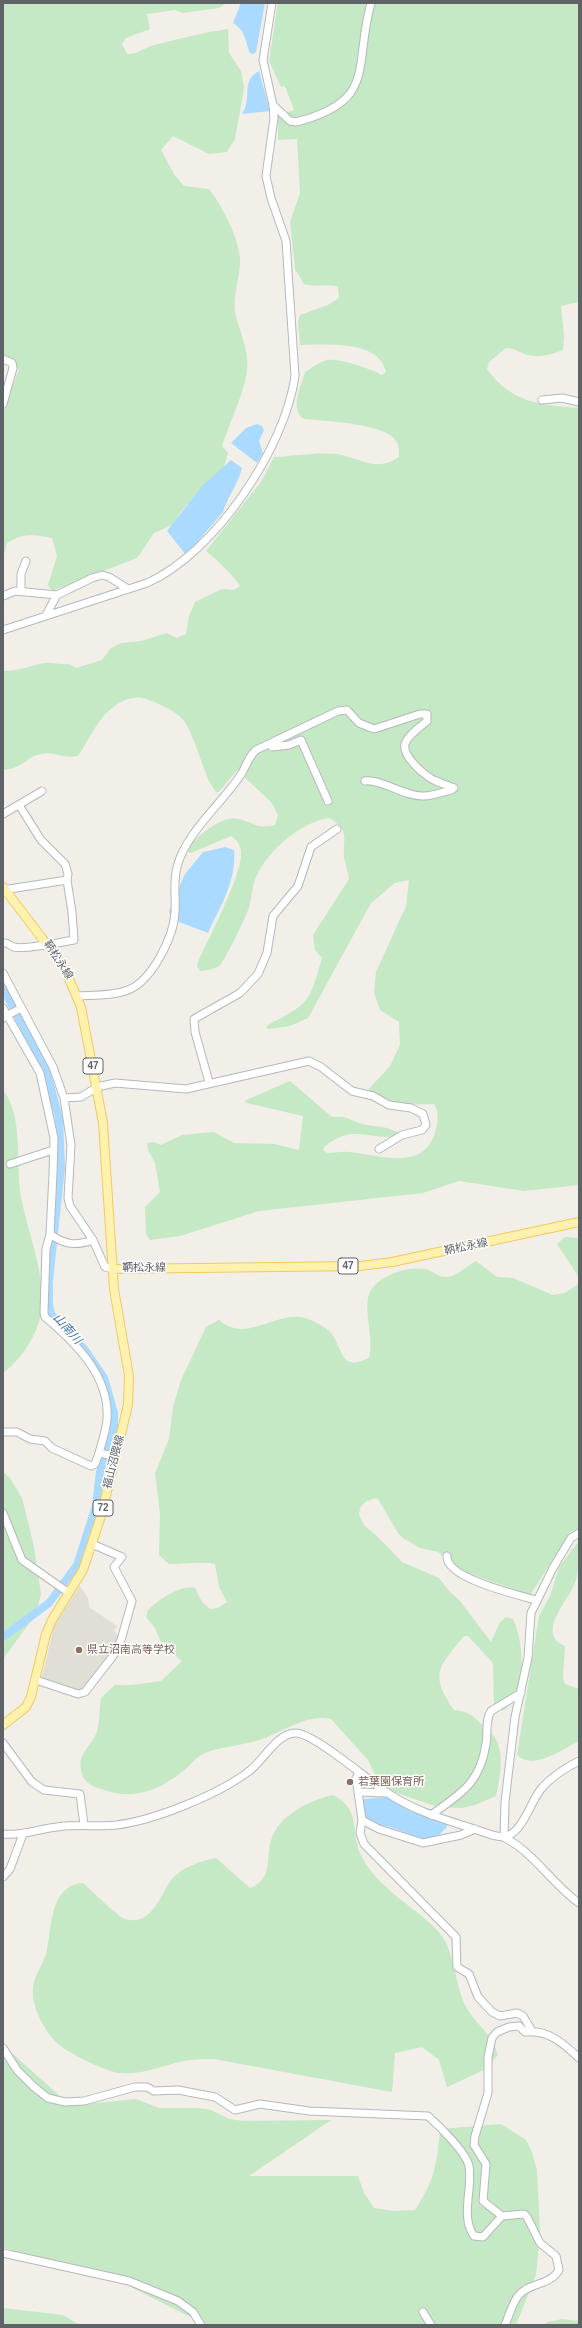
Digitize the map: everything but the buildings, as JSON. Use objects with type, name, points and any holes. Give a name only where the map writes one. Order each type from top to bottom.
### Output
[{"type":"main road","name":"鞆松永線","points":[[4,889],[49,945],[64,967],[77,996],[97,1088],[107,1164],[113,1269],[360,1266],[392,1262],[579,1222]]},
{"type":"main road","name":"福山沼隈線","points":[[3,1726],[26,1707],[31,1697],[36,1680],[46,1634],[67,1593],[83,1570],[101,1516],[112,1455],[128,1405],[129,1376],[113,1269]]},
{"type":"street","points":[[3,630],[128,589],[166,574],[181,564],[195,551],[253,482],[265,460],[291,398],[295,369],[286,240],[271,198],[266,176],[273,132],[273,106],[263,60],[272,3]]},
{"type":"street","points":[[273,106],[290,121],[296,122],[339,104],[348,97],[359,79],[371,3]]},
{"type":"street","points":[[3,359],[12,363],[13,368],[3,404]]},
{"type":"street","points":[[542,400],[562,398],[579,402]]},
{"type":"street","points":[[21,591],[21,574],[26,561]]},
{"type":"street","points":[[3,596],[15,591],[57,595],[92,578],[102,576],[109,577],[128,589]]},
{"type":"street","points":[[46,615],[57,595]]},
{"type":"street","points":[[77,996],[119,993],[138,985],[145,978],[163,952],[173,925],[174,880],[183,848],[240,775],[252,754],[263,747],[338,711],[347,710],[359,723],[374,729],[420,714],[427,714],[427,721],[412,735],[406,744],[405,750],[419,769],[436,781],[454,788],[452,790],[425,796],[393,789],[375,781],[365,781]]},
{"type":"street","points":[[263,747],[289,745],[301,740],[328,800]]},
{"type":"street","points":[[3,814],[42,791]]},
{"type":"street","points":[[3,943],[10,944],[14,947],[49,945],[74,940],[72,912],[66,880],[68,874],[65,864],[57,854],[41,840],[19,805]]},
{"type":"street","points":[[209,1082],[195,1032],[194,1019],[240,993],[258,974],[267,953],[273,916],[298,886],[311,848],[337,829]]},
{"type":"street","points":[[4,889],[66,880]]},
{"type":"street","points":[[3,973],[20,1009],[53,1067],[64,1098],[71,1145],[68,1198],[70,1206],[93,1240],[105,1267],[113,1269]]},
{"type":"street","points":[[3,1008],[29,1050],[40,1073],[48,1100],[53,1150],[51,1234],[46,1249],[45,1317],[70,1338],[98,1376],[106,1405],[107,1419],[99,1453],[95,1464],[91,1466],[52,1448],[45,1441],[30,1438],[17,1432],[3,1432]]},
{"type":"street","points":[[7,1016],[20,1009]]},
{"type":"street","points":[[64,1098],[81,1097],[97,1088],[115,1083],[186,1089],[209,1082],[302,1062],[314,1062],[352,1092],[373,1096],[389,1105],[411,1108],[423,1114],[426,1125],[422,1130],[402,1135],[379,1149]]},
{"type":"street","points":[[10,1164],[53,1150]]},
{"type":"street","points":[[51,1234],[67,1244],[75,1245],[93,1240]]},
{"type":"street","points":[[99,1453],[112,1455]]},
{"type":"street","points":[[3,1513],[22,1560],[67,1593]]},
{"type":"street","points":[[504,1837],[505,1802],[515,1717],[528,1658],[531,1613],[536,1600],[571,1538],[579,1533]]},
{"type":"street","points":[[36,1680],[78,1694],[85,1692],[113,1656],[121,1640],[125,1619],[132,1601],[114,1567],[122,1557],[92,1544]]},
{"type":"street","points":[[447,1556],[450,1566],[463,1576],[536,1600]]},
{"type":"street","points":[[431,1815],[459,1796],[468,1787],[478,1770],[486,1747],[487,1722],[491,1710],[521,1694]]},
{"type":"street","points":[[3,1834],[23,1834],[57,1827],[116,1825],[138,1822],[189,1804],[248,1772],[288,1734],[297,1733],[305,1735],[410,1808],[504,1837],[523,1850],[567,1894],[579,1903]]},
{"type":"street","points":[[3,1742],[32,1782],[44,1790],[80,1794],[84,1825]]},
{"type":"street","points":[[504,1837],[509,1836],[524,1820],[542,1788],[564,1768],[579,1761]]},
{"type":"street","points":[[358,1772],[356,1778],[360,1792],[362,1820],[360,1833],[364,1844],[456,1937],[458,1967],[469,1974],[478,1997],[492,2012],[500,2016],[518,2013],[523,2016],[532,2031]]},
{"type":"street","points":[[360,1792],[386,1792]]},
{"type":"street","points":[[362,1820],[379,1829],[423,1843],[461,1835],[475,1829]]},
{"type":"street","points":[[3,1877],[10,1869],[23,1834]]},
{"type":"street","points":[[502,2216],[483,2201],[486,2164],[474,2145],[475,2136],[488,2093],[488,2057],[492,2038],[496,2032],[509,2026],[518,2026],[525,2032],[532,2031],[558,2039],[579,2058]]},
{"type":"street","points":[[3,2048],[17,2070],[34,2087],[48,2098],[66,2102],[84,2101],[135,2087],[147,2088],[154,2091],[178,2090],[215,2097],[235,2110],[260,2104],[309,2112],[428,2116],[458,2149],[469,2165],[468,2218],[469,2226],[474,2236],[483,2237],[502,2216],[518,2214],[527,2217],[540,2243],[556,2256],[559,2270],[552,2280],[527,2289],[518,2296],[505,2325]]},
{"type":"street","points":[[3,2253],[129,2281],[188,2306],[201,2325]]},
{"type":"street","points":[[423,2312],[431,2325]]},
{"type":"shaded area","name":"県立沼南高等学校","points":[[80,1586],[88,1598],[89,1607],[117,1626],[114,1631],[119,1636],[104,1663],[80,1693],[41,1681],[54,1626]]},
{"type":"green space","points":[[3,3],[226,3],[219,8],[183,13],[175,10],[147,14],[150,29],[126,38],[122,44],[127,54],[130,54],[170,41],[228,29],[229,53],[241,71],[244,88],[235,139],[227,152],[209,154],[173,136],[161,150],[174,174],[184,186],[209,189],[225,214],[238,246],[240,256],[235,294],[235,312],[246,349],[248,364],[240,399],[222,446],[228,453],[223,470],[202,487],[179,514],[174,524],[154,533],[137,558],[52,591],[48,585],[57,556],[52,538],[34,535],[18,537],[7,543],[3,557],[3,413],[19,369],[3,359]]},
{"type":"green space","points":[[278,3],[579,3],[579,302],[561,306],[564,336],[563,350],[537,356],[528,355],[506,348],[489,362],[487,369],[506,389],[528,400],[552,405],[579,408],[579,1185],[524,1191],[459,1181],[423,1193],[259,1211],[180,1236],[150,1240],[146,1234],[145,1207],[160,1192],[155,1163],[148,1150],[147,1143],[154,1142],[161,1145],[182,1135],[214,1132],[234,1143],[274,1144],[299,1150],[303,1116],[244,1101],[290,1081],[332,1117],[344,1117],[359,1123],[388,1128],[399,1133],[399,1136],[388,1137],[361,1134],[344,1135],[324,1147],[323,1150],[327,1153],[346,1152],[385,1157],[409,1157],[420,1153],[429,1145],[435,1133],[438,1122],[438,1114],[434,1104],[400,1103],[385,1099],[368,1090],[390,1066],[400,1045],[399,1022],[380,1010],[374,993],[376,972],[406,906],[409,880],[395,883],[371,903],[308,1018],[290,1026],[269,1029],[266,1028],[268,1025],[300,1006],[310,993],[322,958],[315,950],[313,935],[349,879],[344,857],[344,835],[343,831],[336,823],[330,818],[319,820],[308,825],[287,839],[268,857],[256,877],[247,912],[223,961],[220,965],[211,970],[200,971],[197,966],[198,962],[237,874],[241,851],[238,842],[231,836],[191,853],[188,852],[189,845],[212,826],[232,818],[260,826],[275,825],[278,815],[271,802],[237,770],[219,792],[216,792],[210,783],[191,734],[184,721],[165,707],[142,698],[125,700],[111,709],[101,719],[78,756],[67,757],[46,753],[34,756],[14,768],[3,770],[3,671],[44,663],[69,664],[76,668],[102,660],[111,648],[121,643],[141,641],[167,633],[176,638],[186,634],[189,616],[195,602],[222,589],[234,590],[240,586],[230,573],[206,551],[261,482],[274,457],[337,454],[368,463],[383,464],[399,457],[399,447],[397,442],[391,436],[381,431],[354,424],[304,419],[297,410],[297,397],[305,372],[324,361],[333,360],[347,362],[382,375],[386,372],[381,361],[373,354],[362,349],[336,345],[300,345],[298,322],[300,315],[328,305],[339,298],[338,287],[330,285],[313,286],[304,284],[295,269],[290,222],[300,193],[297,139],[278,140],[278,116],[294,110],[285,86],[281,87],[269,61]]},
{"type":"green space","points":[[3,1090],[10,1101],[14,1113],[18,1141],[19,1184],[24,1211],[39,1268],[42,1298],[39,1321],[32,1338],[16,1362],[3,1373]]},
{"type":"green space","points":[[565,1237],[579,1238],[579,1277],[557,1244]]},
{"type":"green space","points":[[476,1261],[497,1277],[513,1278],[553,1295],[564,1293],[579,1284],[579,1528],[571,1532],[530,1595],[465,1572],[438,1552],[420,1548],[403,1538],[398,1533],[378,1499],[375,1498],[365,1502],[360,1508],[359,1515],[364,1525],[402,1562],[439,1578],[449,1591],[460,1601],[491,1642],[500,1622],[506,1617],[513,1619],[520,1641],[522,1669],[517,1695],[511,1705],[502,1711],[494,1704],[493,1663],[468,1636],[464,1636],[443,1663],[439,1678],[441,1687],[454,1710],[466,1712],[472,1716],[492,1734],[496,1740],[499,1747],[501,1764],[496,1796],[475,1805],[462,1808],[438,1807],[397,1793],[379,1783],[368,1760],[331,1719],[322,1718],[303,1721],[259,1740],[217,1749],[203,1754],[173,1779],[154,1789],[144,1792],[124,1794],[97,1788],[91,1785],[83,1777],[81,1759],[96,1734],[99,1722],[101,1698],[115,1685],[132,1685],[161,1681],[182,1661],[162,1645],[155,1628],[146,1617],[148,1610],[170,1594],[189,1588],[195,1588],[202,1602],[210,1609],[218,1608],[227,1602],[219,1587],[215,1564],[169,1564],[159,1555],[160,1513],[155,1473],[169,1439],[173,1407],[181,1380],[206,1327],[219,1320],[229,1326],[239,1329],[259,1326],[279,1319],[300,1317],[318,1323],[330,1331],[344,1358],[348,1361],[360,1361],[369,1358],[371,1343],[367,1306],[368,1298],[376,1284],[391,1274],[409,1269],[424,1269],[444,1277],[451,1276]]},
{"type":"green space","points":[[3,1472],[10,1478],[22,1498],[34,1547],[41,1594],[36,1614],[3,1659]]},
{"type":"green space","points":[[579,1541],[579,1563],[576,1580],[556,1617],[553,1626],[553,1634],[557,1641],[565,1646],[563,1678],[565,1684],[579,1689],[579,1741],[548,1757],[531,1761],[517,1755],[539,1616],[550,1596],[559,1567]]},
{"type":"green space","points":[[333,1795],[342,1801],[352,1815],[358,1848],[369,1868],[396,1896],[427,1920],[442,1936],[447,1945],[451,1955],[461,1996],[465,2005],[496,2048],[498,2055],[484,2070],[447,2087],[439,2060],[422,2047],[395,2053],[392,2092],[214,2059],[190,2060],[137,2073],[119,2073],[105,2069],[76,2056],[51,2037],[36,2010],[33,1988],[35,1978],[47,1951],[54,1908],[64,1891],[72,1885],[83,1883],[121,1917],[134,1920],[149,1914],[159,1901],[172,1879],[181,1871],[192,1865],[216,1858],[250,1888],[258,1884],[266,1873],[270,1843],[277,1827],[290,1814],[298,1809],[316,1800]]},
{"type":"green space","points":[[3,2045],[61,2097],[71,2102],[85,2104],[136,2099],[159,2108],[198,2108],[211,2110],[229,2119],[243,2121],[331,2120],[249,2176],[358,2176],[364,2193],[374,2208],[393,2211],[415,2210],[427,2189],[434,2171],[438,2152],[440,2129],[501,2124],[526,2140],[532,2152],[537,2170],[540,2233],[536,2275],[516,2325],[206,2325],[127,2285],[95,2273],[33,2257],[3,2247]]},
{"type":"green space","points":[[3,2308],[63,2315],[80,2325],[3,2325]]},
{"type":"green space","points":[[562,2319],[579,2321],[579,2325],[544,2325],[547,2322]]},
{"type":"water","points":[[241,3],[265,3],[256,52],[253,54],[250,53],[243,33],[233,23]]},
{"type":"water","points":[[259,71],[270,111],[242,114],[247,102],[248,85],[253,75]]},
{"type":"water","points":[[257,424],[262,426],[264,430],[259,441],[263,453],[257,463],[231,443],[246,428]]},
{"type":"water","points":[[231,460],[242,468],[223,512],[186,555],[167,531],[202,486]]},
{"type":"water","points":[[225,847],[234,850],[233,872],[227,893],[208,933],[171,919],[169,911],[185,874],[203,852]]},
{"type":"water","points":[[387,1797],[410,1811],[447,1824],[447,1827],[439,1835],[425,1840],[390,1827],[370,1824],[364,1816],[363,1799]]},
{"type":"waterway","name":"山南川","points":[[3,988],[45,1067],[59,1118],[61,1167],[49,1281],[49,1305],[51,1314],[85,1350],[104,1378],[114,1413],[114,1431],[100,1472],[96,1506],[77,1565],[49,1603],[3,1637]]},
{"type":"place","name":"県立沼南高等学校","points":[[79,1650]]},
{"type":"place","name":"若葉園保育所","points":[[350,1782]]}]
